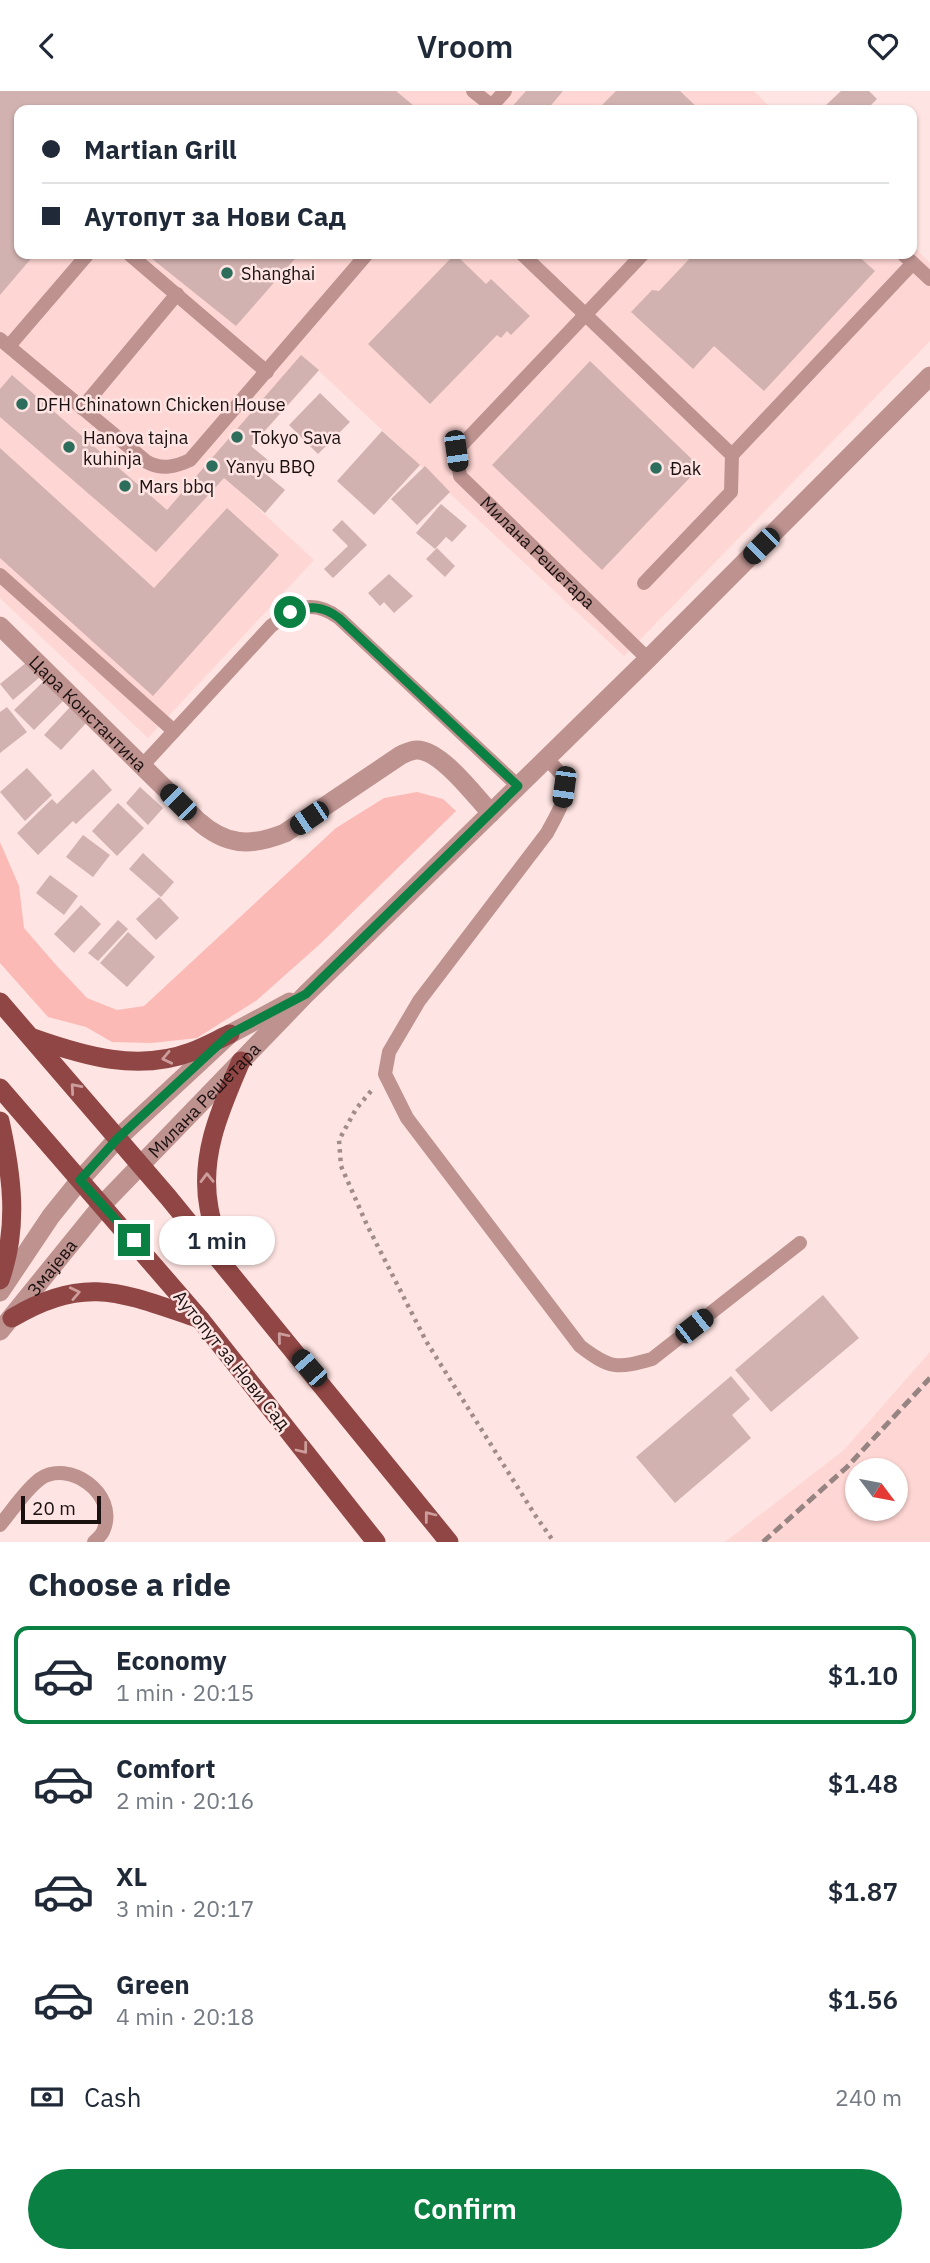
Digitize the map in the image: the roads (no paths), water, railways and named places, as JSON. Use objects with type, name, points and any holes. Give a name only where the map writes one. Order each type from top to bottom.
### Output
[{"type":"main road","points":[[0,1002],[227,1268],[449,1542]]},
{"type":"main road","points":[[32,1038],[82,1055],[130,1062],[155,1061],[189,1053],[230,1034]]},
{"type":"main road","points":[[227,1268],[209,1208],[207,1167],[214,1127],[241,1061]]},
{"type":"main road","name":"Аутопут за Нови Сад","points":[[0,1088],[200,1319],[376,1542]]},
{"type":"main road","points":[[0,1121],[12,1192],[12,1231],[7,1261],[0,1280]]},
{"type":"main road","points":[[6,1325],[44,1302],[80,1290],[126,1295],[200,1319]]},
{"type":"street","name":"Милана Решетара","points":[[103,1204],[306,994],[648,659],[930,376]]},
{"type":"street","name":"Цара Константина","points":[[0,626],[207,829],[219,837],[246,843],[265,841],[285,833],[401,755],[417,750],[441,761],[491,813]]},
{"type":"street","name":"Милана Решетара","points":[[80,1180],[117,1139],[230,1034],[306,994]]},
{"type":"street","name":"Змајева","points":[[0,1292],[51,1216],[80,1180]]},
{"type":"street","name":"Змајева","points":[[6,1325],[103,1204]]},
{"type":"lane","points":[[474,91],[487,105]]},
{"type":"lane","points":[[493,105],[505,91]]},
{"type":"lane","points":[[83,259],[4,343],[147,462],[160,467],[177,466],[190,460],[363,259]]},
{"type":"lane","points":[[135,259],[267,372]]},
{"type":"lane","points":[[527,259],[732,455]]},
{"type":"lane","name":"Милана Решетара","points":[[638,259],[456,451],[460,475],[648,659]]},
{"type":"lane","points":[[643,583],[731,492],[732,455],[908,259],[930,279]]},
{"type":"lane","points":[[82,408],[177,294]]},
{"type":"lane","points":[[0,575],[174,731]]},
{"type":"lane","points":[[142,766],[271,626],[290,612],[308,606],[326,608],[518,786]]},
{"type":"lane","points":[[546,758],[564,779],[562,801],[547,832],[419,1001],[389,1052],[385,1074],[407,1118],[580,1346],[598,1360],[624,1367],[652,1359],[800,1243]]},
{"type":"lane","points":[[0,1525],[41,1478],[69,1475],[90,1483],[106,1507],[104,1530],[94,1542]]},
{"type":"railway","points":[[763,1542],[847,1467],[930,1378]]},
{"type":"place","name":"Shanghai","points":[[227,273]]},
{"type":"place","name":"DFH Chinatown Chicken House","points":[[22,404]]},
{"type":"place","name":"Tokyo Sava","points":[[237,437]]},
{"type":"place","name":"Hanova tajna kuhinja","points":[[69,447]]},
{"type":"place","name":"Yanyu BBQ","points":[[212,466]]},
{"type":"place","name":"Đak","points":[[656,468]]},
{"type":"place","name":"Mars bbq","points":[[125,486]]}]
